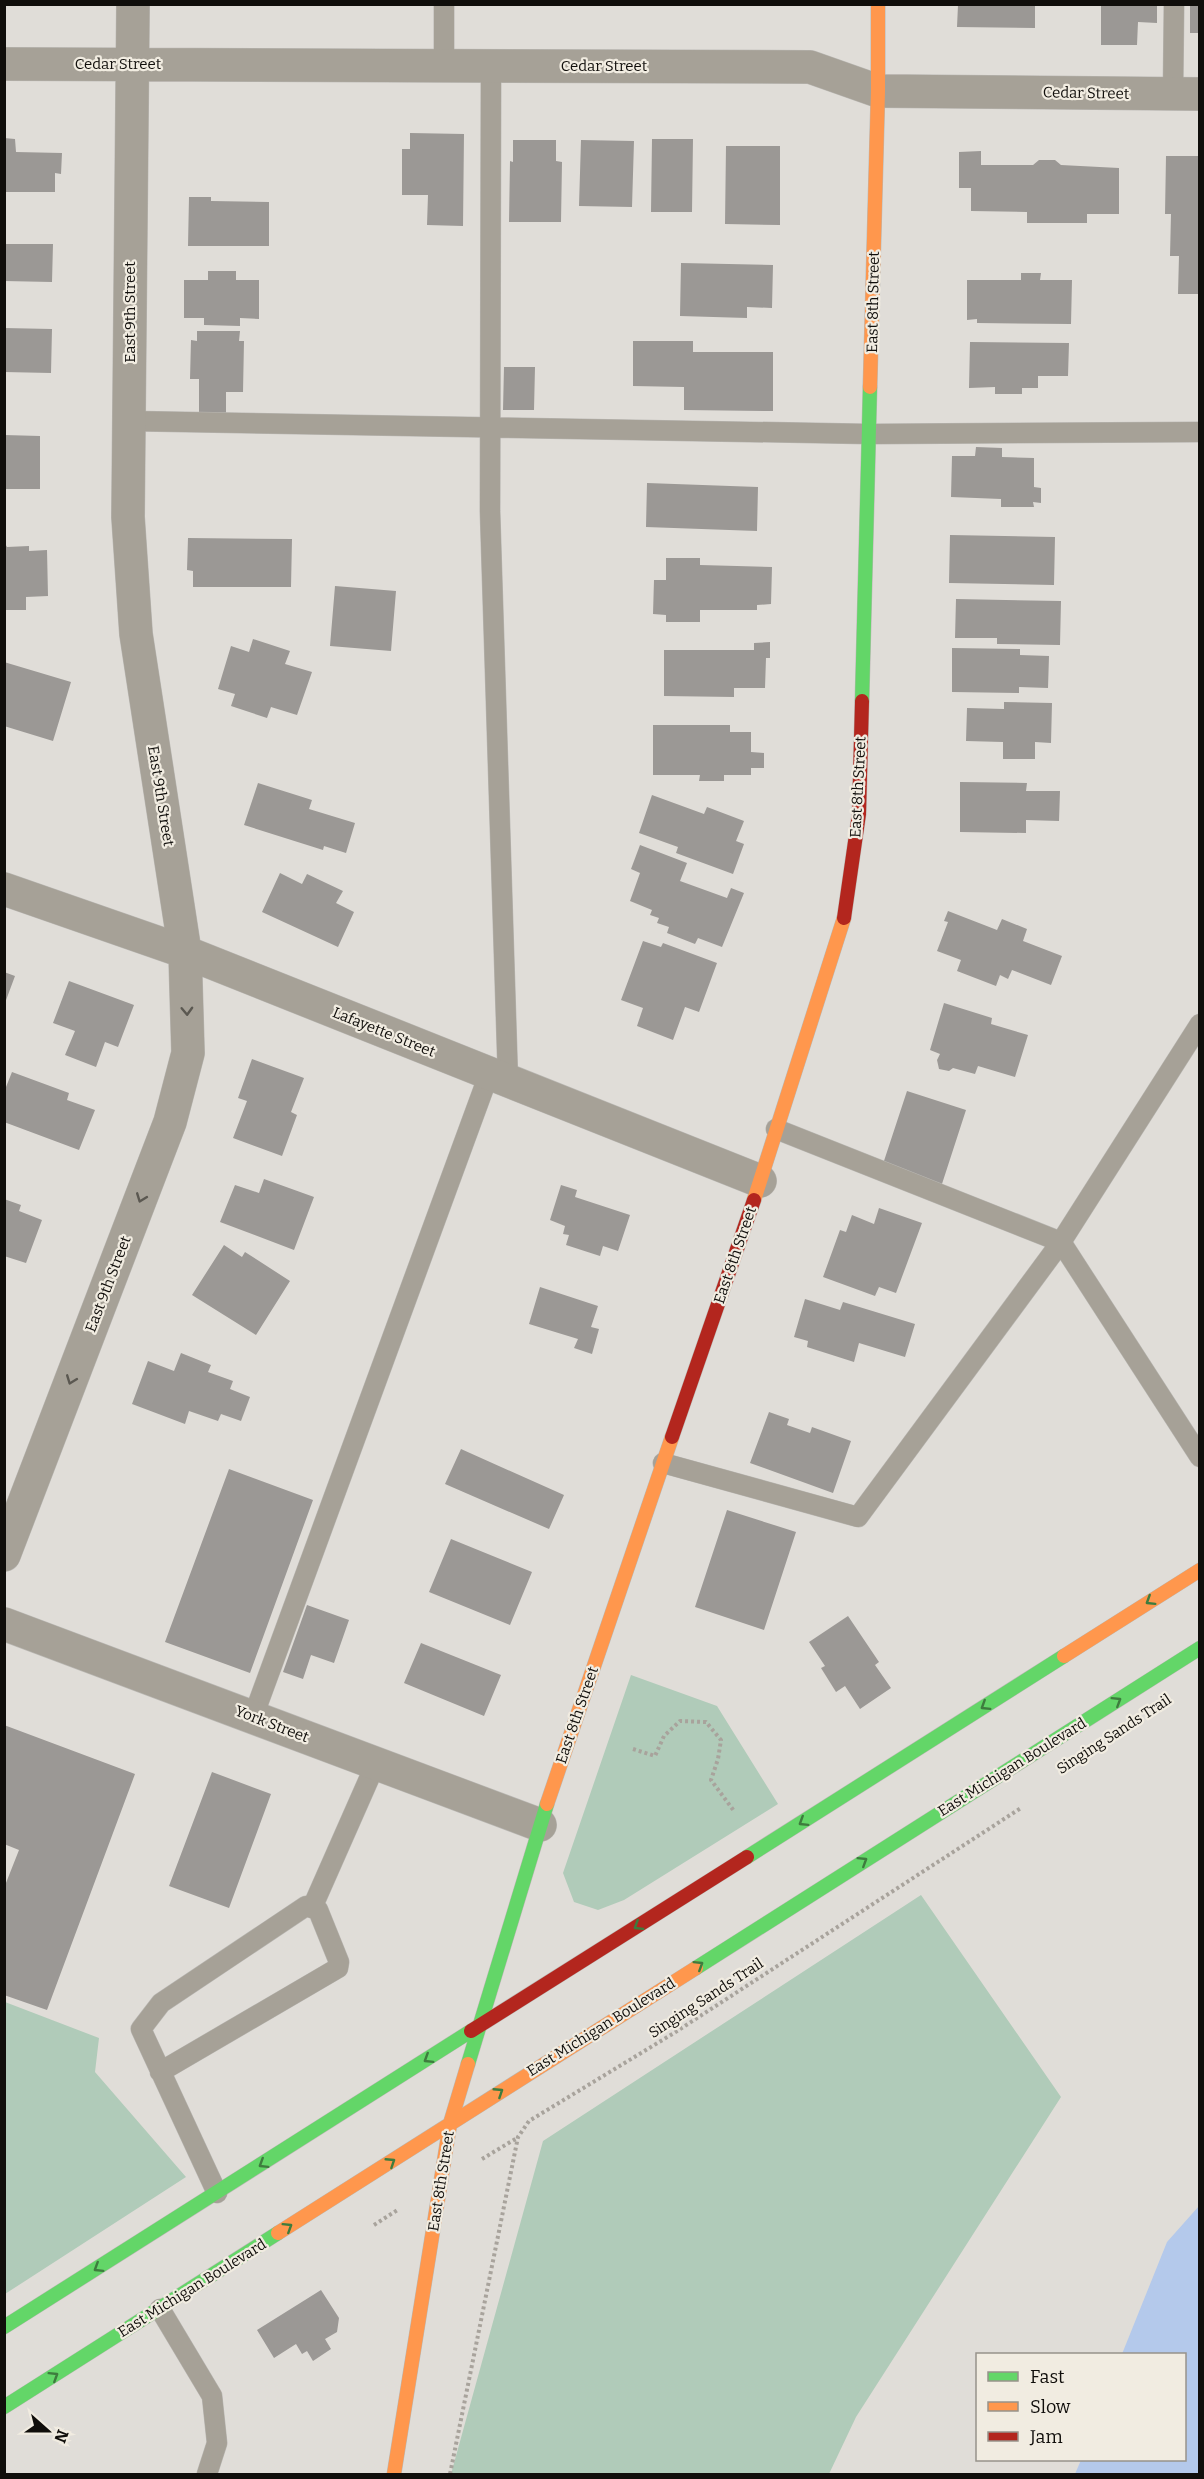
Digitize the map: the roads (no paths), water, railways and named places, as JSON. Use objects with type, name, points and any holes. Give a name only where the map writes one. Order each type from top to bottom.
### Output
[{"type":"main road","name":"East 8th Street","points":[[394,2475],[450,2124],[477,2028],[540,1825],[760,1181],[846,910],[859,814],[878,91],[878,4]]},
{"type":"main road","points":[[4,2327],[1200,1570]]},
{"type":"main road","name":"East Michigan Boulevard","points":[[4,2407],[1200,1648]]},
{"type":"street","name":"East 9th Street","points":[[4,1555],[170,1122],[188,1053],[185,952],[136,634],[128,517],[133,4]]},
{"type":"street","name":"Cedar Street","points":[[4,64],[810,67],[878,91],[1186,93]]},
{"type":"street","name":"Lafayette Street","points":[[4,889],[185,952],[760,1181]]},
{"type":"street","name":"York Street","points":[[4,1624],[540,1825]]},
{"type":"lane","points":[[444,4],[444,66]]},
{"type":"lane","points":[[1174,4],[1186,93]]},
{"type":"lane","points":[[253,1717],[499,1078],[490,523],[491,66]]},
{"type":"lane","points":[[129,421],[869,434],[1200,432]]},
{"type":"lane","points":[[663,1463],[858,1517],[1061,1242],[1200,1024]]},
{"type":"lane","points":[[776,1129],[1061,1242],[1200,1458]]},
{"type":"lane","points":[[312,1908],[376,1763]]},
{"type":"lane","points":[[160,2072],[338,1968],[339,1962],[318,1910],[306,1906],[161,2003],[141,2029],[160,2072],[217,2193]]},
{"type":"lane","points":[[160,2309],[212,2396],[217,2443],[207,2475]]},
{"type":"water","points":[[1199,2206],[1199,2474],[1075,2474],[1081,2461],[1186,2461],[1186,2353],[1122,2353],[1167,2242]]}]
